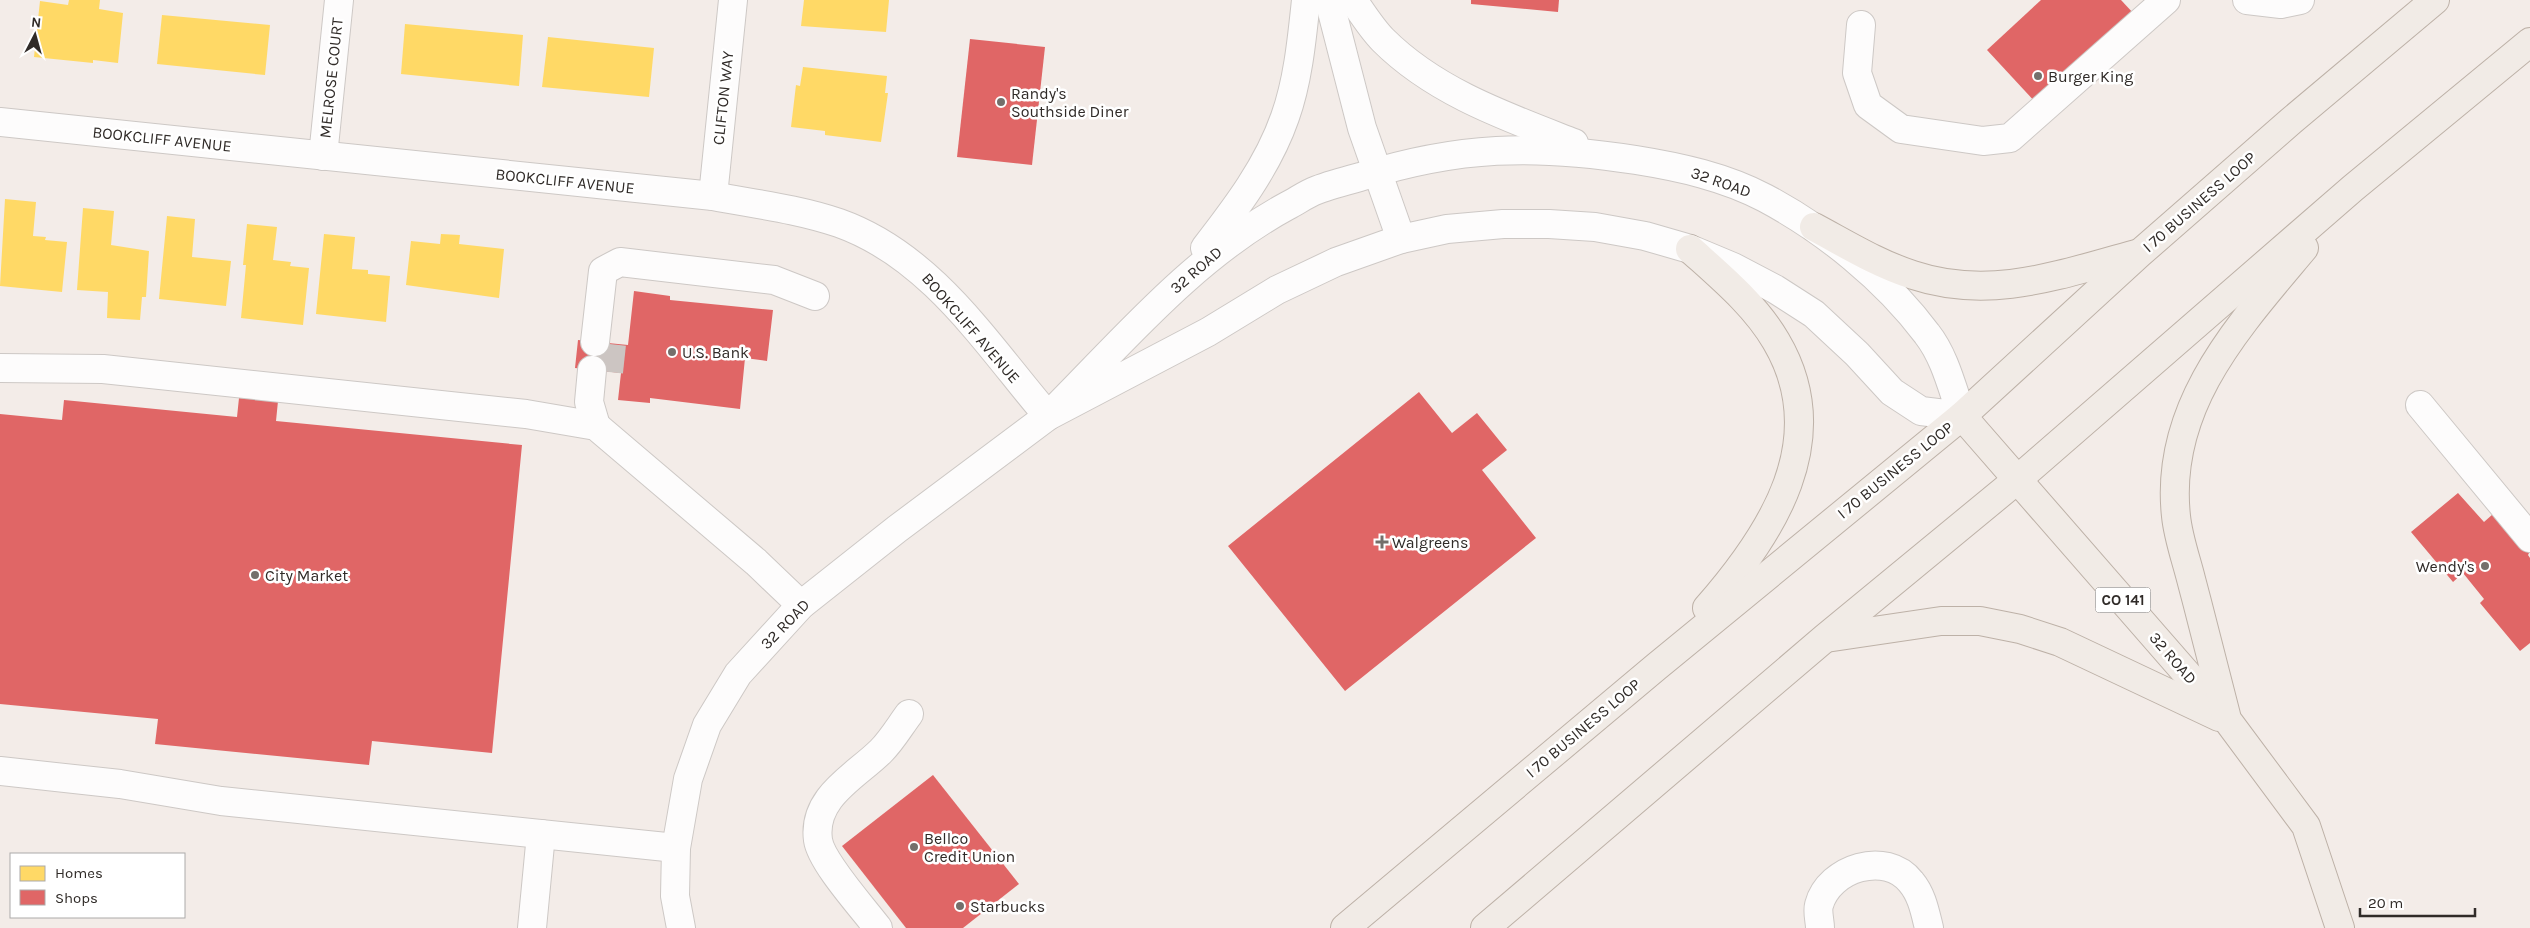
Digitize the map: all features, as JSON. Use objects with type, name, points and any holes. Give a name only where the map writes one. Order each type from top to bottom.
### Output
[{"type":"main road","name":"I 70 BUSINESS LOOP","points":[[1345,928],[1656,667],[1962,416],[2140,254],[2291,121],[2435,0]]},
{"type":"main road","points":[[1485,928],[1825,638],[2018,479],[2353,188],[2530,42]]},
{"type":"main road","points":[[2228,721],[2176,518],[2174,483],[2180,444],[2190,410],[2209,372],[2248,316],[2353,188]]},
{"type":"main road","points":[[1814,227],[1879,261],[1912,275],[1945,284],[1979,287],[2012,286],[2140,254]]},
{"type":"main road","points":[[1656,667],[1727,586],[1768,528],[1786,493],[1794,466],[1798,438],[1798,407],[1794,384],[1776,341],[1737,292],[1690,249]]},
{"type":"main road","name":"32 ROAD","points":[[1962,416],[2228,721],[2306,826],[2340,928]]},
{"type":"main road","points":[[1825,638],[1940,621],[1980,621],[2020,629],[2060,642],[2228,721]]},
{"type":"street","name":"MELROSE COURT","points":[[323,156],[339,0]]},
{"type":"street","name":"CLIFTON WAY","points":[[713,196],[733,0]]},
{"type":"street","points":[[1176,286],[1253,185],[1276,140],[1286,117],[1306,0]]},
{"type":"street","points":[[1328,0],[1362,128],[1401,239]]},
{"type":"street","points":[[1353,0],[1382,39],[1411,65],[1486,108],[1604,155]]},
{"type":"street","points":[[1861,26],[1857,73],[1868,105],[1902,129],[1983,141],[2010,138],[2166,0]]},
{"type":"street","points":[[2247,0],[2281,4],[2300,0]]},
{"type":"street","name":"BOOKCLIFF AVENUE","points":[[0,122],[713,196],[801,212],[840,224],[873,238],[902,255],[927,276],[953,303],[1048,416]]},
{"type":"street","name":"32 ROAD","points":[[681,928],[675,896],[676,848],[688,778],[707,725],[738,674],[801,605],[897,528],[1048,416],[1208,332],[1277,290],[1336,262],[1401,239],[1447,229],[1503,224],[1595,227],[1645,236],[1690,249],[1733,267],[1775,289],[1814,314],[1857,354],[1892,392],[1921,411],[1962,416],[1946,369],[1928,335],[1870,271],[1814,227],[1763,197],[1716,177],[1664,164],[1545,149],[1492,149],[1437,156],[1377,171],[1316,191],[1259,221],[1218,249],[1176,286],[1048,416]]},
{"type":"street","points":[[604,343],[603,271],[620,262],[774,280],[815,296]]},
{"type":"street","points":[[0,368],[103,369],[526,414],[596,426],[756,562],[801,605]]},
{"type":"street","points":[[596,426],[605,405],[601,371]]},
{"type":"street","points":[[2420,405],[2530,538]]},
{"type":"street","points":[[878,928],[827,861],[818,840],[819,822],[825,805],[834,792],[882,750],[908,714]]},
{"type":"street","points":[[0,771],[120,784],[221,801],[676,848]]},
{"type":"street","points":[[532,928],[541,834]]},
{"type":"street","points":[[1820,928],[1819,906],[1831,883],[1850,871],[1871,865],[1896,870],[1911,881],[1924,904],[1929,928]]},
{"type":"building: Homes","points":[[69,0],[100,0],[99,9],[123,13],[118,63],[93,60],[93,63],[34,57],[40,1],[68,5]]},
{"type":"building: Homes","points":[[804,0],[889,0],[886,32],[801,26]]},
{"type":"building: Homes","points":[[162,15],[270,25],[265,75],[157,64]]},
{"type":"building: Homes","points":[[405,24],[523,35],[519,86],[401,74]]},
{"type":"building: Homes","points":[[548,37],[654,48],[649,97],[542,87]]},
{"type":"building: Homes","points":[[803,67],[887,76],[885,93],[888,93],[881,142],[825,135],[825,131],[791,127],[796,85],[800,86]]},
{"type":"building: Homes","points":[[5,199],[36,202],[33,236],[46,237],[45,240],[67,242],[62,292],[0,286]]},
{"type":"building: Homes","points":[[83,208],[114,211],[111,245],[149,251],[146,297],[142,297],[140,320],[107,318],[108,292],[77,290]]},
{"type":"building: Homes","points":[[167,216],[195,219],[192,257],[231,261],[226,306],[159,299]]},
{"type":"building: Homes","points":[[247,224],[277,227],[273,260],[291,262],[290,266],[309,268],[303,325],[241,318],[246,265],[243,265]]},
{"type":"building: Homes","points":[[324,234],[355,237],[352,269],[368,270],[368,274],[390,276],[386,322],[316,314]]},
{"type":"building: Homes","points":[[441,234],[460,235],[459,244],[504,249],[499,298],[406,285],[411,241],[440,244]]},
{"type":"building: Shops","points":[[1471,0],[1559,0],[1558,12],[1471,4]]},
{"type":"building: Shops","name":"Burger King","points":[[2041,0],[2121,0],[2134,14],[2036,103],[1987,50]]},
{"type":"building: Shops","name":"Randy's Southside Diner","points":[[970,39],[1045,47],[1032,165],[957,157]]},
{"type":"building: Shops","name":"U.S. Bank","points":[[634,291],[670,296],[670,300],[773,310],[767,361],[745,358],[740,409],[650,398],[650,403],[618,400],[621,373],[575,368],[578,340],[628,345]]},
{"type":"building: Shops","name":"Walgreens","points":[[1419,392],[1452,433],[1477,413],[1507,450],[1482,470],[1536,538],[1345,691],[1228,546]]},
{"type":"building: Shops","name":"City Market","points":[[239,398],[278,401],[276,421],[522,445],[492,753],[372,741],[369,765],[155,744],[158,719],[0,704],[0,414],[62,420],[64,400],[237,417]]},
{"type":"building: Shops","name":"Wendy's","points":[[2458,493],[2484,522],[2493,514],[2530,551],[2528,555],[2530,558],[2530,643],[2520,651],[2480,603],[2484,599],[2463,573],[2453,582],[2411,532]]},
{"type":"building: Shops","points":[[933,775],[1019,884],[963,928],[906,928],[842,846]]},
{"type":"tunnel","points":[[609,372],[612,344]]},
{"type":"place","name":"Burger King","points":[[2038,76]]},
{"type":"place","name":"Randy's Southside Diner","points":[[1001,102]]},
{"type":"place","name":"U.S. Bank","points":[[672,352]]},
{"type":"place","name":"Walgreens","points":[[1382,542]]},
{"type":"place","name":"Wendy's","points":[[2485,566]]},
{"type":"place","name":"City Market","points":[[255,575]]},
{"type":"place","name":"Bellco Credit Union","points":[[914,847]]},
{"type":"place","name":"Starbucks","points":[[960,906]]}]
